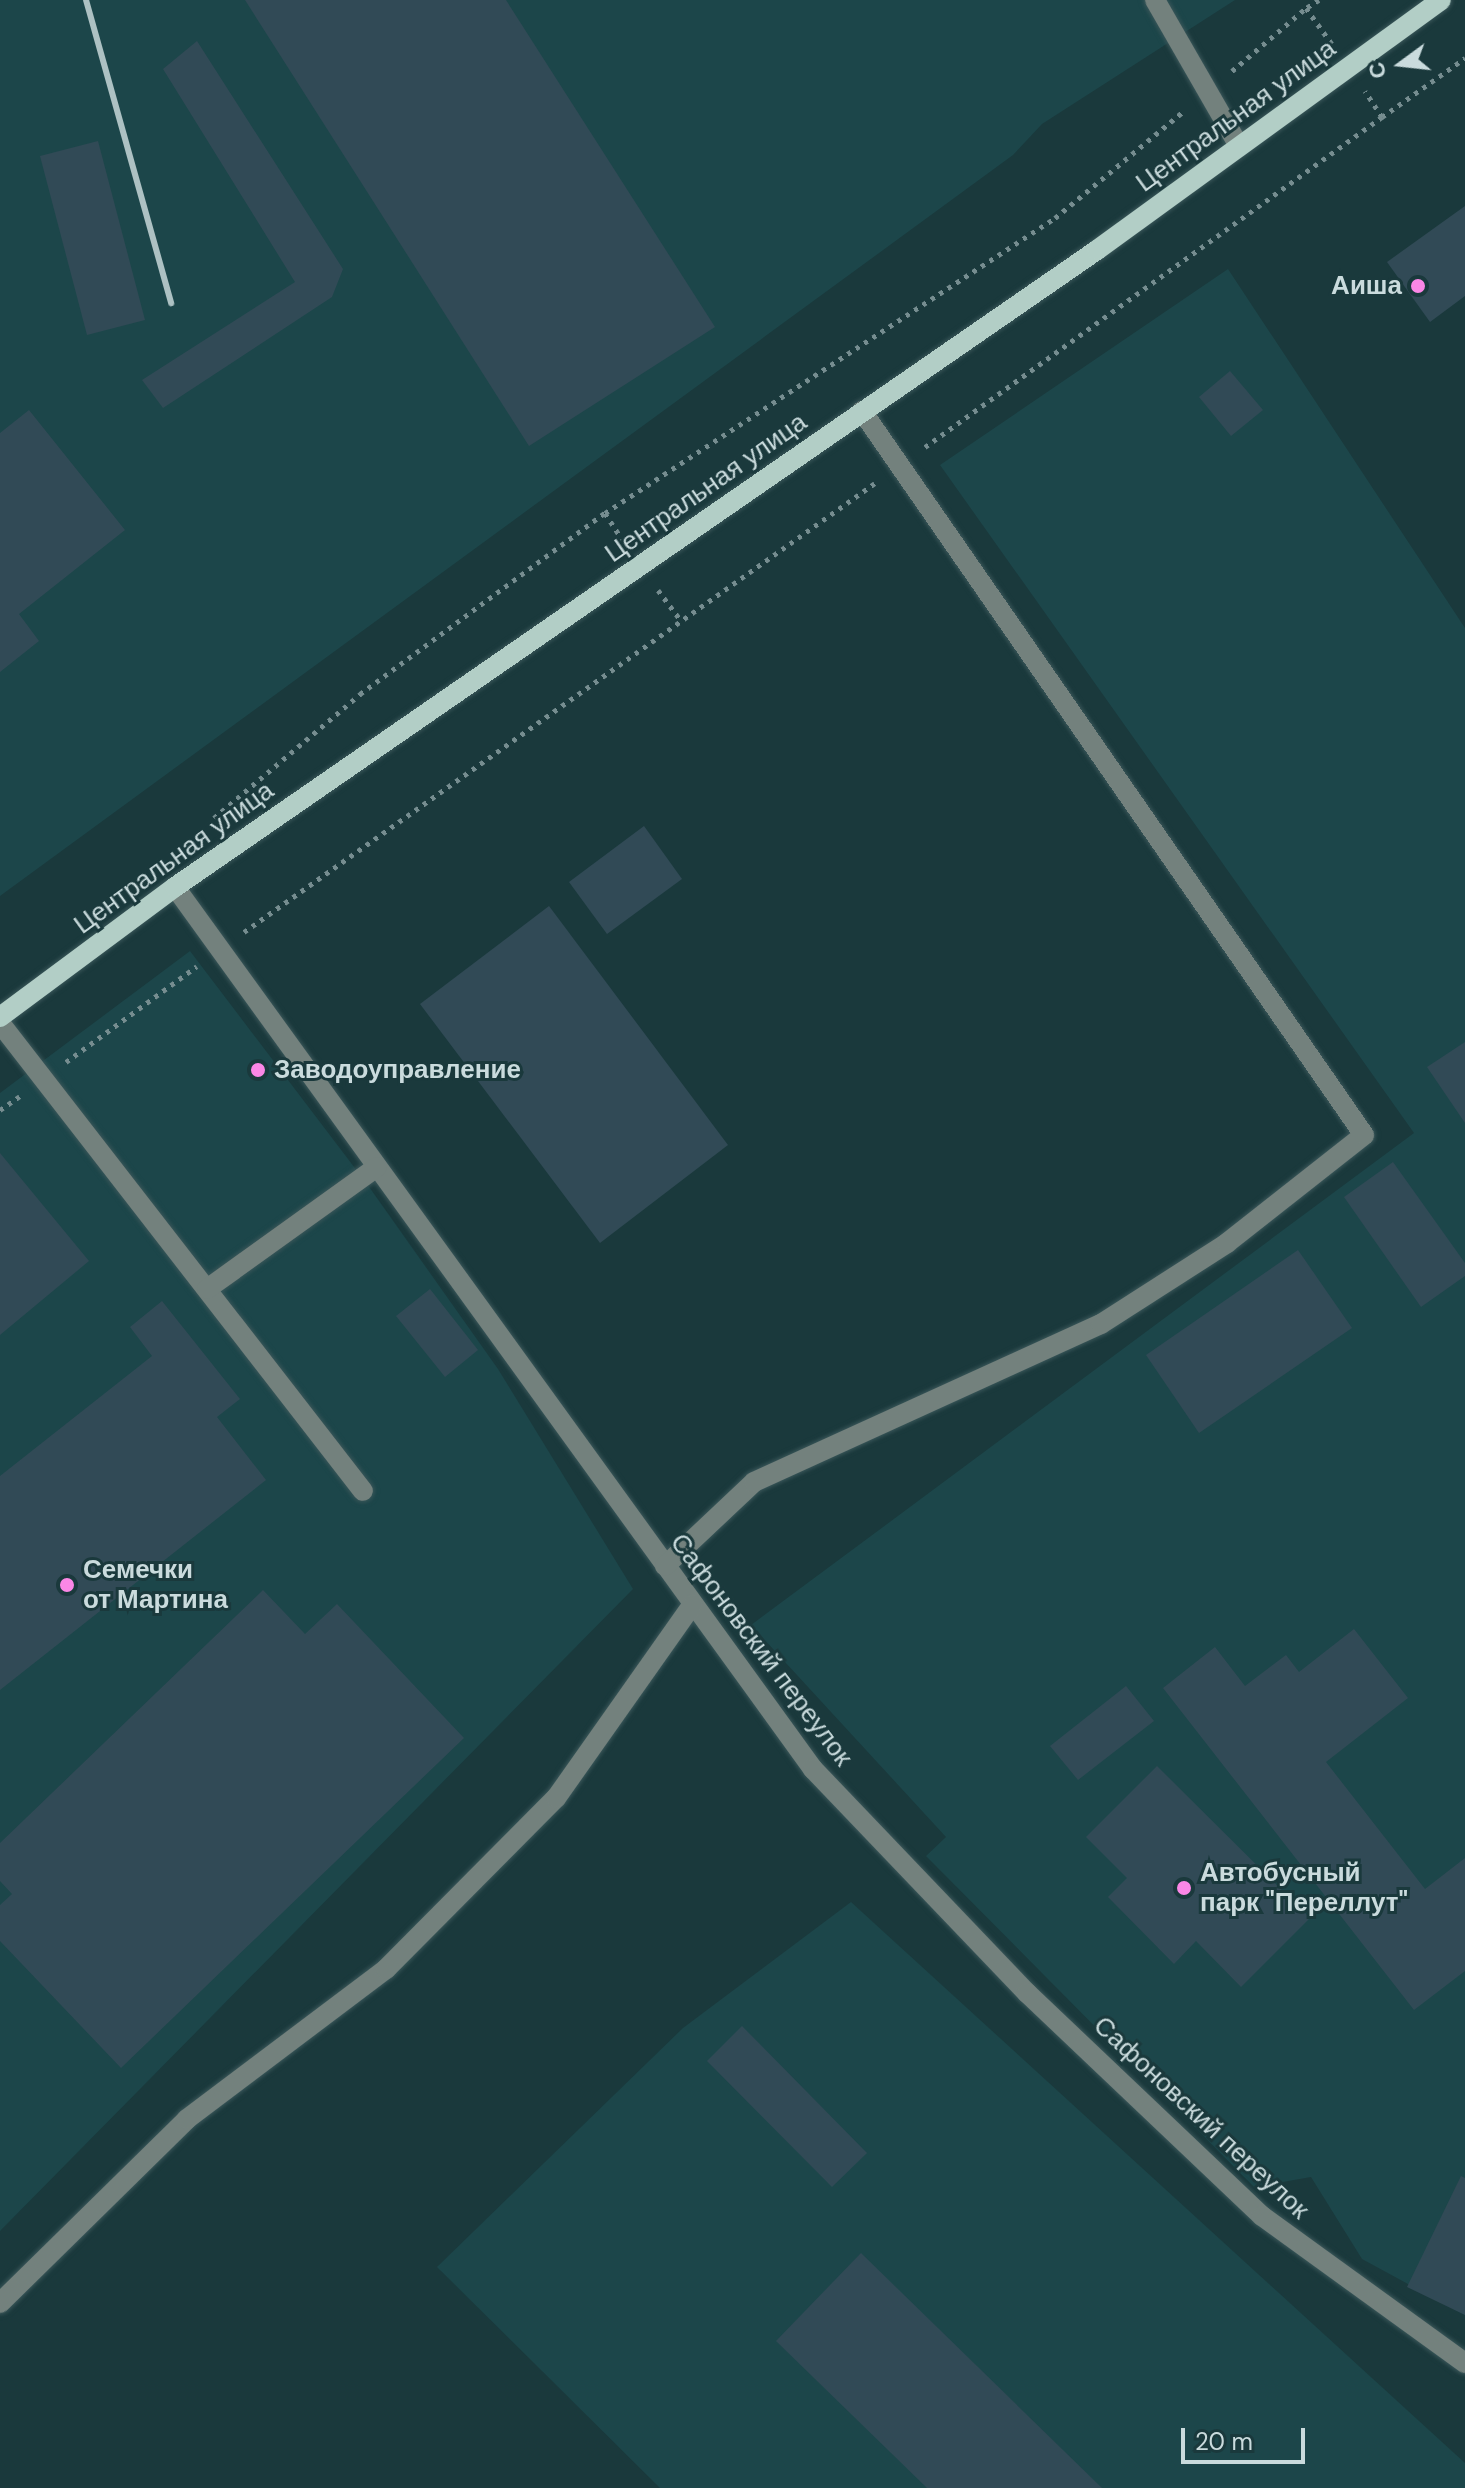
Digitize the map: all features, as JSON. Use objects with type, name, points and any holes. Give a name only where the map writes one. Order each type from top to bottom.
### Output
[{"type":"main road","name":"Центральная улица","points":[[0,1020],[175,887],[862,411],[1441,0]]},
{"type":"street","points":[[1155,0],[1239,146]]},
{"type":"street","points":[[665,1566],[754,1482],[1101,1324],[1227,1243],[1364,1135],[862,411]]},
{"type":"street","name":"Сафоновский переулок","points":[[175,887],[813,1769],[1027,1993],[1262,2216],[1465,2363]]},
{"type":"street","points":[[0,1020],[363,1491]]},
{"type":"street","points":[[207,1289],[377,1167]]},
{"type":"street","points":[[0,2303],[187,2119],[386,1969],[556,1798],[693,1604]]},
{"type":"path","points":[[605,513],[1055,218],[1319,0]]},
{"type":"path","points":[[1306,8],[1382,117]]},
{"type":"path","points":[[0,1110],[220,949],[1465,58]]},
{"type":"shaded area","points":[[0,0],[1235,0],[1042,124],[1013,155],[0,896]]},
{"type":"shaded area","points":[[1228,269],[1465,628],[1465,2315],[1362,2259],[1311,2177],[1254,2187],[926,1856],[946,1837],[751,1625],[1414,1133],[940,465]]},
{"type":"shaded area","points":[[190,951],[367,1184],[498,1369],[633,1589],[0,2231],[0,1093]]},
{"type":"shaded area","points":[[851,1902],[1465,2463],[1465,2488],[660,2488],[437,2267],[683,2028]]},
{"type":"building","points":[[245,0],[506,0],[715,327],[529,446]]},
{"type":"building","points":[[197,41],[343,269],[332,297],[163,408],[142,380],[295,282],[163,69]]},
{"type":"building","points":[[98,141],[145,320],[87,335],[40,156]]},
{"type":"building","points":[[1465,206],[1465,296],[1430,322],[1387,262]]},
{"type":"building","points":[[1230,371],[1263,410],[1231,436],[1199,397]]},
{"type":"building","points":[[29,410],[125,530],[19,614],[39,641],[0,672],[0,433]]},
{"type":"building","points":[[644,826],[682,879],[607,934],[569,882]]},
{"type":"building","points":[[549,906],[728,1145],[600,1243],[420,1004]]},
{"type":"building","points":[[1465,1042],[1465,1123],[1427,1067]]},
{"type":"building","points":[[0,1153],[89,1261],[0,1335]]},
{"type":"building","points":[[1393,1162],[1465,1263],[1465,1276],[1421,1307],[1344,1197]]},
{"type":"building","points":[[1298,1250],[1352,1328],[1199,1433],[1146,1355]]},
{"type":"building","points":[[430,1289],[478,1350],[445,1377],[396,1316]]},
{"type":"building","name":"Семечки от Мартина","points":[[162,1301],[240,1399],[217,1417],[266,1480],[0,1690],[0,1476],[152,1356],[130,1327]]},
{"type":"building","points":[[263,1590],[305,1634],[337,1604],[464,1738],[121,2068],[0,1941],[0,1905],[12,1894],[0,1881],[0,1843]]},
{"type":"building","points":[[1354,1629],[1408,1698],[1326,1762],[1425,1889],[1465,1858],[1465,1971],[1414,2010],[1163,1688],[1215,1647],[1245,1686],[1286,1655],[1299,1672]]},
{"type":"building","points":[[1126,1686],[1154,1721],[1078,1780],[1050,1746]]},
{"type":"building","points":[[1157,1766],[1310,1918],[1241,1987],[1196,1941],[1174,1964],[1108,1897],[1127,1878],[1086,1837]]},
{"type":"building","points":[[742,2026],[867,2153],[832,2187],[707,2061]]},
{"type":"building","points":[[1461,2176],[1465,2178],[1465,2315],[1407,2287]]},
{"type":"building","points":[[861,2253],[1102,2488],[927,2488],[776,2341]]},
{"type":"railway","points":[[86,0],[171,303]]},
{"type":"place","name":"Аиша","points":[[1418,286]]},
{"type":"place","name":"Заводоуправление","points":[[258,1070]]},
{"type":"place","name":"Семечки от Мартина","points":[[67,1585]]},
{"type":"place","name":"Автобусный парк \"Переллут\"","points":[[1184,1888]]}]
